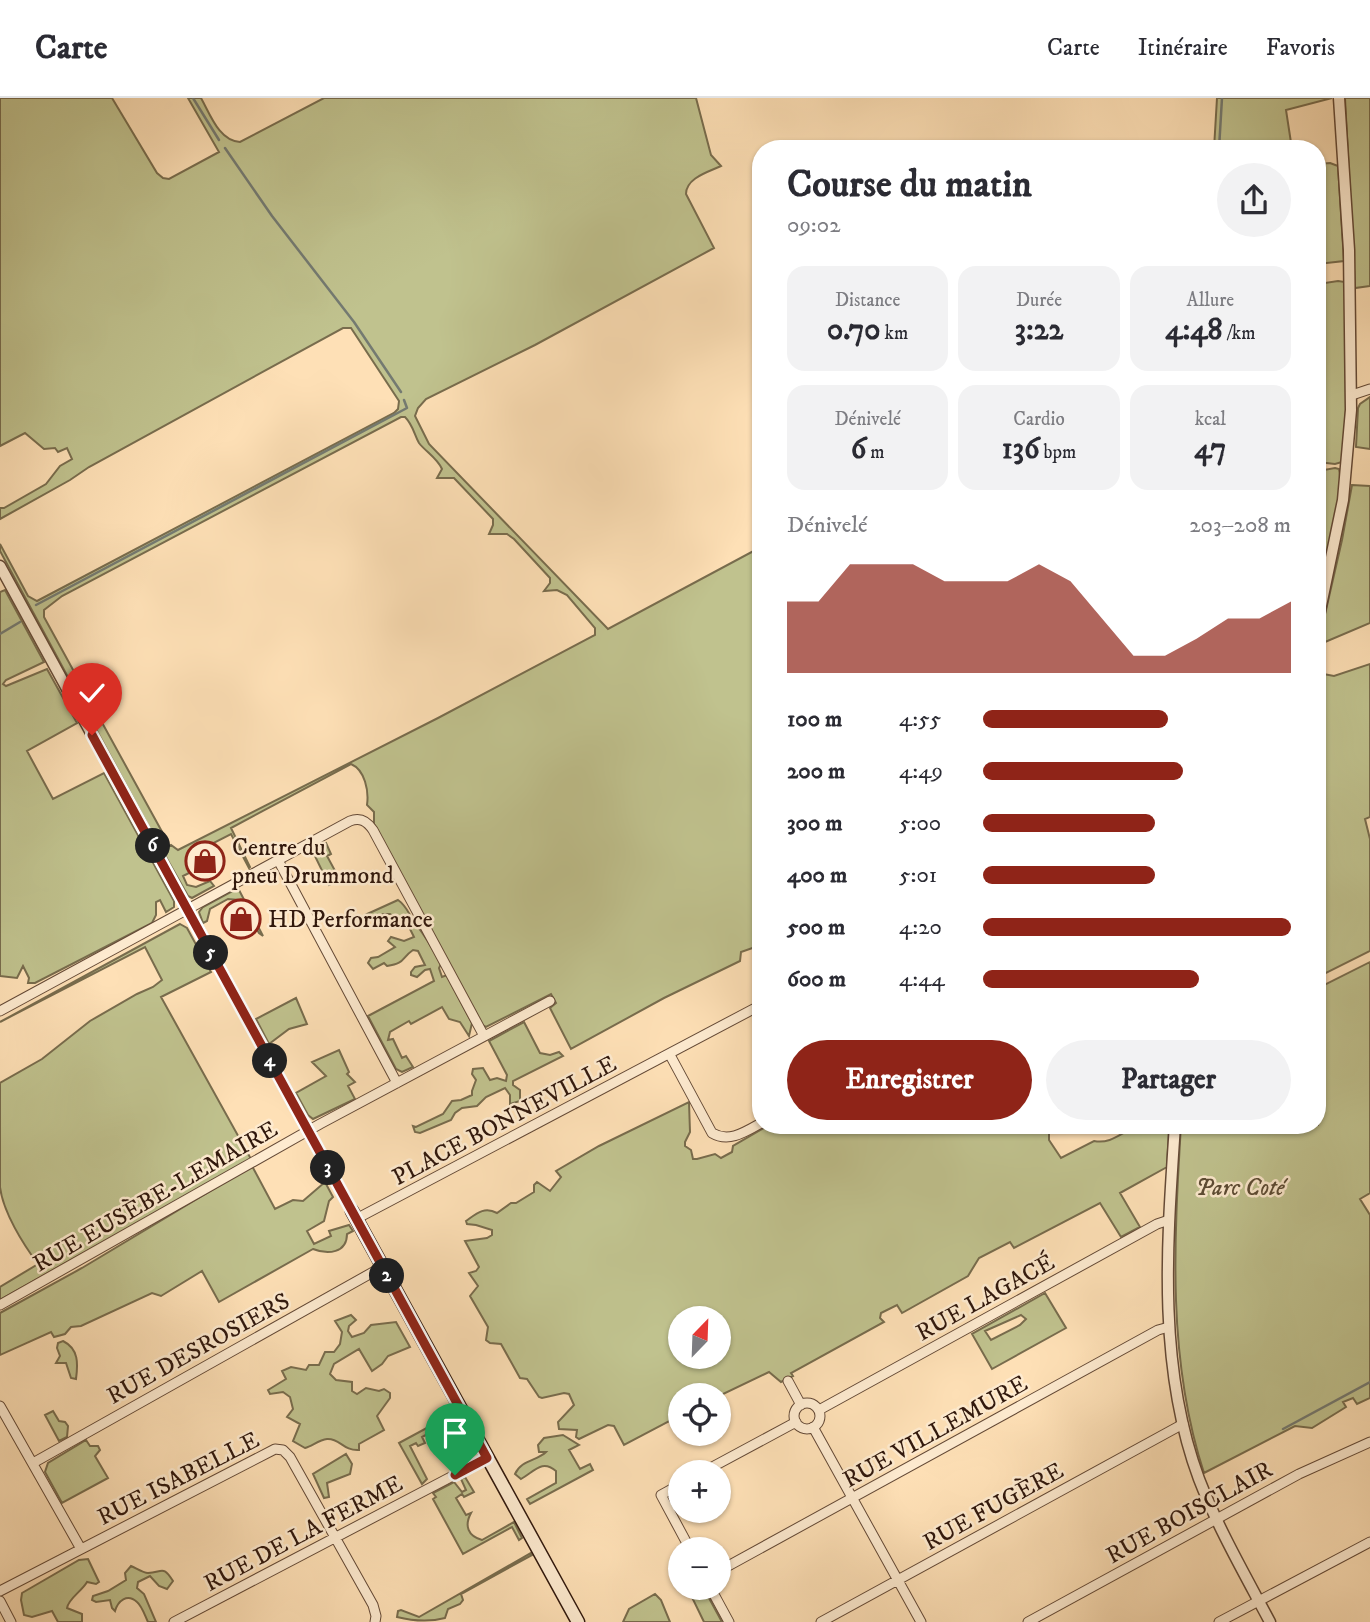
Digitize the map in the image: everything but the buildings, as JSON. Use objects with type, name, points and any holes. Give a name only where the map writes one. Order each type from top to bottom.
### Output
[{"type":"main road","points":[[354,1215],[578,1622]]},
{"type":"street","points":[[1326,582],[1343,500],[1352,395],[1349,250],[1339,98]]},
{"type":"street","points":[[1352,395],[1370,389]]},
{"type":"street","points":[[0,566],[354,1215]]},
{"type":"street","points":[[0,1011],[349,821],[358,819],[367,822],[373,830],[484,1036]]},
{"type":"street","points":[[278,860],[397,1083]]},
{"type":"street","name":"RUE EUSÈBE-LEMAIRE","points":[[0,1305],[308,1130],[551,1001]]},
{"type":"street","name":"PLACE BONNEVILLE","points":[[354,1215],[670,1055],[752,1010]]},
{"type":"street","points":[[670,1055],[712,1133],[721,1138],[731,1137],[752,1127]]},
{"type":"street","points":[[1174,1134],[1169,1220],[1169,1327],[1183,1424],[1199,1479],[1216,1519],[1270,1622]]},
{"type":"street","name":"RUE LAGACÉ","points":[[819,1410],[1169,1220]]},
{"type":"street","name":"RUE DESROSIERS","points":[[33,1463],[382,1267]]},
{"type":"street","name":"RUE VILLEMURE","points":[[731,1565],[1154,1332],[1169,1327]]},
{"type":"street","points":[[788,1381],[801,1405]]},
{"type":"street","points":[[813,1404],[819,1410],[820,1418],[813,1427],[805,1429],[796,1422],[795,1411],[801,1405],[813,1404]]},
{"type":"street","points":[[0,1406],[81,1549]]},
{"type":"street","points":[[726,1460],[796,1422]]},
{"type":"street","name":"RUE FUGÈRE","points":[[821,1622],[1183,1424]]},
{"type":"street","points":[[813,1427],[921,1622]]},
{"type":"street","name":"RUE BOISCLAIR","points":[[1028,1622],[1299,1474],[1370,1442]]},
{"type":"street","name":"RUE ISABELLE","points":[[0,1591],[275,1449],[283,1450],[290,1457],[336,1537]]},
{"type":"street","name":"RUE DE LA FERME","points":[[174,1622],[487,1458]]},
{"type":"street","points":[[668,1490],[661,1494],[668,1507]]},
{"type":"street","points":[[336,1537],[373,1605],[375,1622]]},
{"type":"street","points":[[1219,1622],[1370,1542]]},
{"type":"street","points":[[717,1600],[729,1622]]},
{"type":"street","points":[[0,1601],[11,1622]]},
{"type":"green space","points":[[0,98],[112,98],[157,173],[169,179],[219,152],[188,98],[201,98],[221,132],[240,142],[324,98],[696,98],[711,155],[721,166],[694,180],[687,188],[686,194],[714,248],[535,345],[426,399],[415,416],[429,444],[608,629],[752,552],[752,948],[741,952],[740,961],[664,998],[571,1049],[550,1008],[556,1003],[551,994],[486,1027],[482,1025],[374,824],[374,812],[367,805],[365,782],[360,771],[351,764],[231,828],[249,868],[231,834],[188,856],[195,870],[183,876],[187,885],[196,887],[210,881],[214,886],[192,898],[188,896],[162,850],[171,845],[178,850],[595,635],[595,628],[567,595],[557,590],[544,591],[550,578],[514,539],[507,534],[489,534],[493,519],[454,478],[437,478],[442,469],[440,465],[419,443],[408,420],[401,417],[62,596],[44,610],[44,617],[166,839],[158,844],[0,551],[0,544],[28,596],[37,601],[394,413],[398,409],[399,401],[351,328],[343,328],[89,467],[0,519],[0,508],[46,484],[60,466],[72,459],[67,448],[58,452],[55,448],[44,449],[25,433],[0,446]]},
{"type":"green space","points":[[1217,98],[1332,98],[1286,110],[1291,140],[1215,140]]},
{"type":"green space","points":[[1345,98],[1370,98],[1370,286],[1355,288]]},
{"type":"green space","points":[[1326,163],[1338,166],[1344,261],[1326,263]]},
{"type":"green space","points":[[1345,282],[1346,410],[1342,462],[1335,464],[1326,463],[1326,283]]},
{"type":"green space","points":[[1370,397],[1370,449],[1356,447],[1358,408]]},
{"type":"green space","points":[[1339,469],[1340,479],[1326,561],[1326,470]]},
{"type":"green space","points":[[1352,485],[1370,486],[1370,623],[1326,642],[1326,610]]},
{"type":"green space","points":[[5,590],[44,662],[6,680],[3,684],[6,686],[47,669],[77,723],[27,751],[53,799],[104,773],[174,901],[174,907],[166,912],[160,900],[156,902],[156,915],[152,923],[35,983],[28,983],[29,978],[23,966],[17,978],[0,976],[0,592]]},
{"type":"green space","points":[[1370,664],[1370,817],[1365,819],[1370,839],[1370,951],[1326,973],[1326,674],[1334,676]]},
{"type":"green space","points":[[326,843],[331,854],[327,856],[340,880],[329,885],[312,850]]},
{"type":"green space","points":[[238,888],[263,936],[239,900],[228,899],[210,909],[207,921],[203,923],[199,912],[203,907]]},
{"type":"green space","points":[[398,900],[432,948],[441,964],[439,968],[442,977],[447,975],[472,1023],[469,1036],[460,1022],[449,1019],[442,1007],[390,1032],[388,1040],[393,1039],[402,1058],[406,1056],[413,1067],[402,1072],[396,1069],[368,1016],[434,981],[430,969],[417,977],[411,975],[415,967],[425,965],[418,951],[413,950],[393,965],[387,966],[384,963],[373,969],[368,963],[371,958],[395,947],[388,941],[391,937],[404,941],[414,937],[409,927],[390,914],[383,914],[375,920],[365,918],[365,915]]},
{"type":"green space","points":[[180,924],[187,928],[211,972],[161,997],[251,1159],[0,1300],[0,1287],[38,1264],[15,1227],[2,1197],[0,1083],[42,1059],[90,1021],[162,980],[145,947],[0,1022]]},
{"type":"green space","name":"Parc Coté","points":[[1370,962],[1370,1193],[1360,1199],[1370,1215],[1370,1398],[1357,1404],[1353,1398],[1343,1402],[1346,1407],[1312,1428],[1295,1426],[1204,1473],[1192,1430],[1179,1344],[1175,1257],[1180,1134],[1326,1134],[1326,984]]},
{"type":"green space","points":[[296,998],[307,1024],[289,1029],[269,1044],[256,1019]]},
{"type":"green space","points":[[524,1022],[540,1053],[550,1055],[559,1052],[563,1056],[513,1081],[513,1085],[520,1090],[520,1101],[510,1104],[510,1095],[505,1088],[486,1097],[477,1106],[462,1108],[451,1120],[420,1133],[415,1132],[413,1126],[443,1114],[452,1101],[472,1095],[476,1080],[472,1074],[473,1069],[483,1068],[490,1080],[497,1078],[506,1081],[507,1075],[489,1041]]},
{"type":"green space","points":[[339,1050],[349,1072],[347,1074],[355,1082],[348,1086],[355,1099],[313,1119],[296,1093],[326,1076],[312,1062]]},
{"type":"green space","points":[[689,1102],[690,1132],[685,1146],[691,1150],[693,1159],[715,1154],[721,1158],[732,1152],[733,1146],[754,1134],[1049,1134],[1049,1140],[1061,1158],[1094,1141],[1107,1141],[1122,1134],[1169,1134],[1167,1167],[1120,1193],[1140,1227],[1121,1237],[1100,1203],[1014,1248],[1010,1242],[979,1258],[968,1276],[902,1313],[897,1305],[881,1313],[880,1318],[884,1322],[791,1373],[793,1376],[781,1382],[769,1372],[731,1390],[731,1383],[668,1383],[668,1422],[624,1445],[614,1426],[608,1425],[579,1439],[576,1437],[577,1430],[559,1429],[558,1422],[574,1405],[569,1394],[539,1397],[527,1379],[520,1378],[501,1344],[486,1340],[488,1327],[470,1296],[478,1286],[469,1273],[479,1267],[465,1241],[487,1238],[492,1235],[492,1230],[467,1224],[466,1221],[480,1212],[497,1213],[511,1203],[516,1203],[534,1192],[537,1182],[550,1191],[561,1177],[556,1171],[599,1146]]},
{"type":"green space","points":[[252,1166],[275,1209],[293,1200],[303,1201],[325,1182],[333,1197],[329,1201],[324,1221],[307,1231],[314,1244],[331,1236],[329,1231],[349,1225],[353,1231],[347,1234],[344,1245],[330,1252],[313,1249],[219,1302],[202,1271],[161,1296],[152,1293],[81,1326],[71,1327],[65,1334],[54,1337],[51,1332],[0,1355],[0,1313],[82,1268]]},
{"type":"green space","points":[[1045,1293],[1066,1328],[992,1369],[972,1334]],"holes":[[[1021,1315],[1026,1319],[991,1340],[985,1331]]]},
{"type":"green space","points":[[351,1315],[356,1320],[349,1326],[348,1331],[352,1337],[364,1333],[371,1325],[396,1322],[410,1347],[388,1356],[372,1371],[359,1349],[334,1364],[330,1374],[336,1380],[352,1382],[352,1391],[357,1394],[366,1388],[379,1391],[384,1389],[390,1393],[390,1398],[377,1416],[384,1430],[359,1444],[359,1450],[349,1449],[331,1439],[305,1448],[293,1441],[300,1424],[287,1417],[293,1409],[290,1397],[283,1392],[270,1394],[268,1390],[286,1379],[282,1371],[291,1367],[306,1370],[309,1365],[319,1365],[325,1352],[334,1352],[340,1344],[342,1332],[335,1321]]},
{"type":"green space","points":[[63,1341],[75,1353],[76,1379],[71,1378],[66,1363],[56,1363],[60,1356],[58,1343]]},
{"type":"green space","points":[[53,1411],[59,1421],[68,1426],[67,1437],[59,1441],[45,1415]]},
{"type":"green space","points":[[436,1423],[441,1427],[422,1437],[425,1443],[410,1446],[427,1479],[422,1484],[399,1443]]},
{"type":"green space","points":[[563,1435],[579,1445],[569,1450],[580,1469],[590,1464],[593,1470],[530,1504],[527,1499],[556,1483],[556,1471],[542,1466],[521,1479],[515,1474],[525,1463],[546,1452],[539,1452],[538,1445],[544,1438]]},
{"type":"green space","points":[[86,1440],[90,1446],[98,1446],[100,1450],[95,1456],[108,1478],[62,1503],[45,1472],[48,1463]]},
{"type":"green space","points":[[346,1454],[352,1464],[350,1474],[327,1483],[329,1497],[324,1498],[313,1474]]},
{"type":"green space","points":[[465,1477],[474,1492],[456,1498],[466,1515],[471,1513],[468,1526],[471,1533],[482,1540],[514,1522],[522,1538],[519,1540],[512,1527],[463,1554],[433,1499],[436,1497],[433,1493],[454,1482],[462,1492],[466,1490],[461,1479]]},
{"type":"green space","points":[[531,1553],[532,1555],[461,1594],[463,1600],[448,1609],[445,1618],[421,1620],[397,1617],[398,1611],[401,1610],[419,1617]]},
{"type":"green space","points":[[88,1559],[99,1582],[87,1582],[67,1608],[82,1614],[82,1622],[58,1622],[52,1611],[32,1617],[24,1615],[22,1593],[79,1560]]},
{"type":"green space","points":[[131,1566],[146,1573],[165,1571],[173,1581],[167,1589],[159,1586],[150,1576],[138,1582],[137,1588],[144,1594],[156,1622],[148,1622],[133,1599],[123,1599],[115,1611],[110,1600],[92,1600],[93,1596],[126,1580],[125,1573]]},
{"type":"green space","points":[[655,1594],[661,1600],[670,1622],[623,1622],[629,1609]]},
{"type":"green space","points":[[693,1600],[710,1600],[722,1622],[704,1622]]},
{"type":"waterway","points":[[193,98],[219,140]]},
{"type":"waterway","points":[[1220,140],[1222,98]]},
{"type":"waterway","points":[[225,148],[272,216],[354,322],[401,392]]},
{"type":"waterway","points":[[36,605],[407,408],[404,400]]},
{"type":"waterway","points":[[0,634],[20,622]]},
{"type":"waterway","points":[[1283,1429],[1370,1382]]},
{"type":"place","name":"Centre du pneu Drummond","points":[[205,861]]},
{"type":"place","name":"HD Performance","points":[[241,919]]},
{"type":"route","points":[[92,735],[487,1458],[455,1475]]}]
